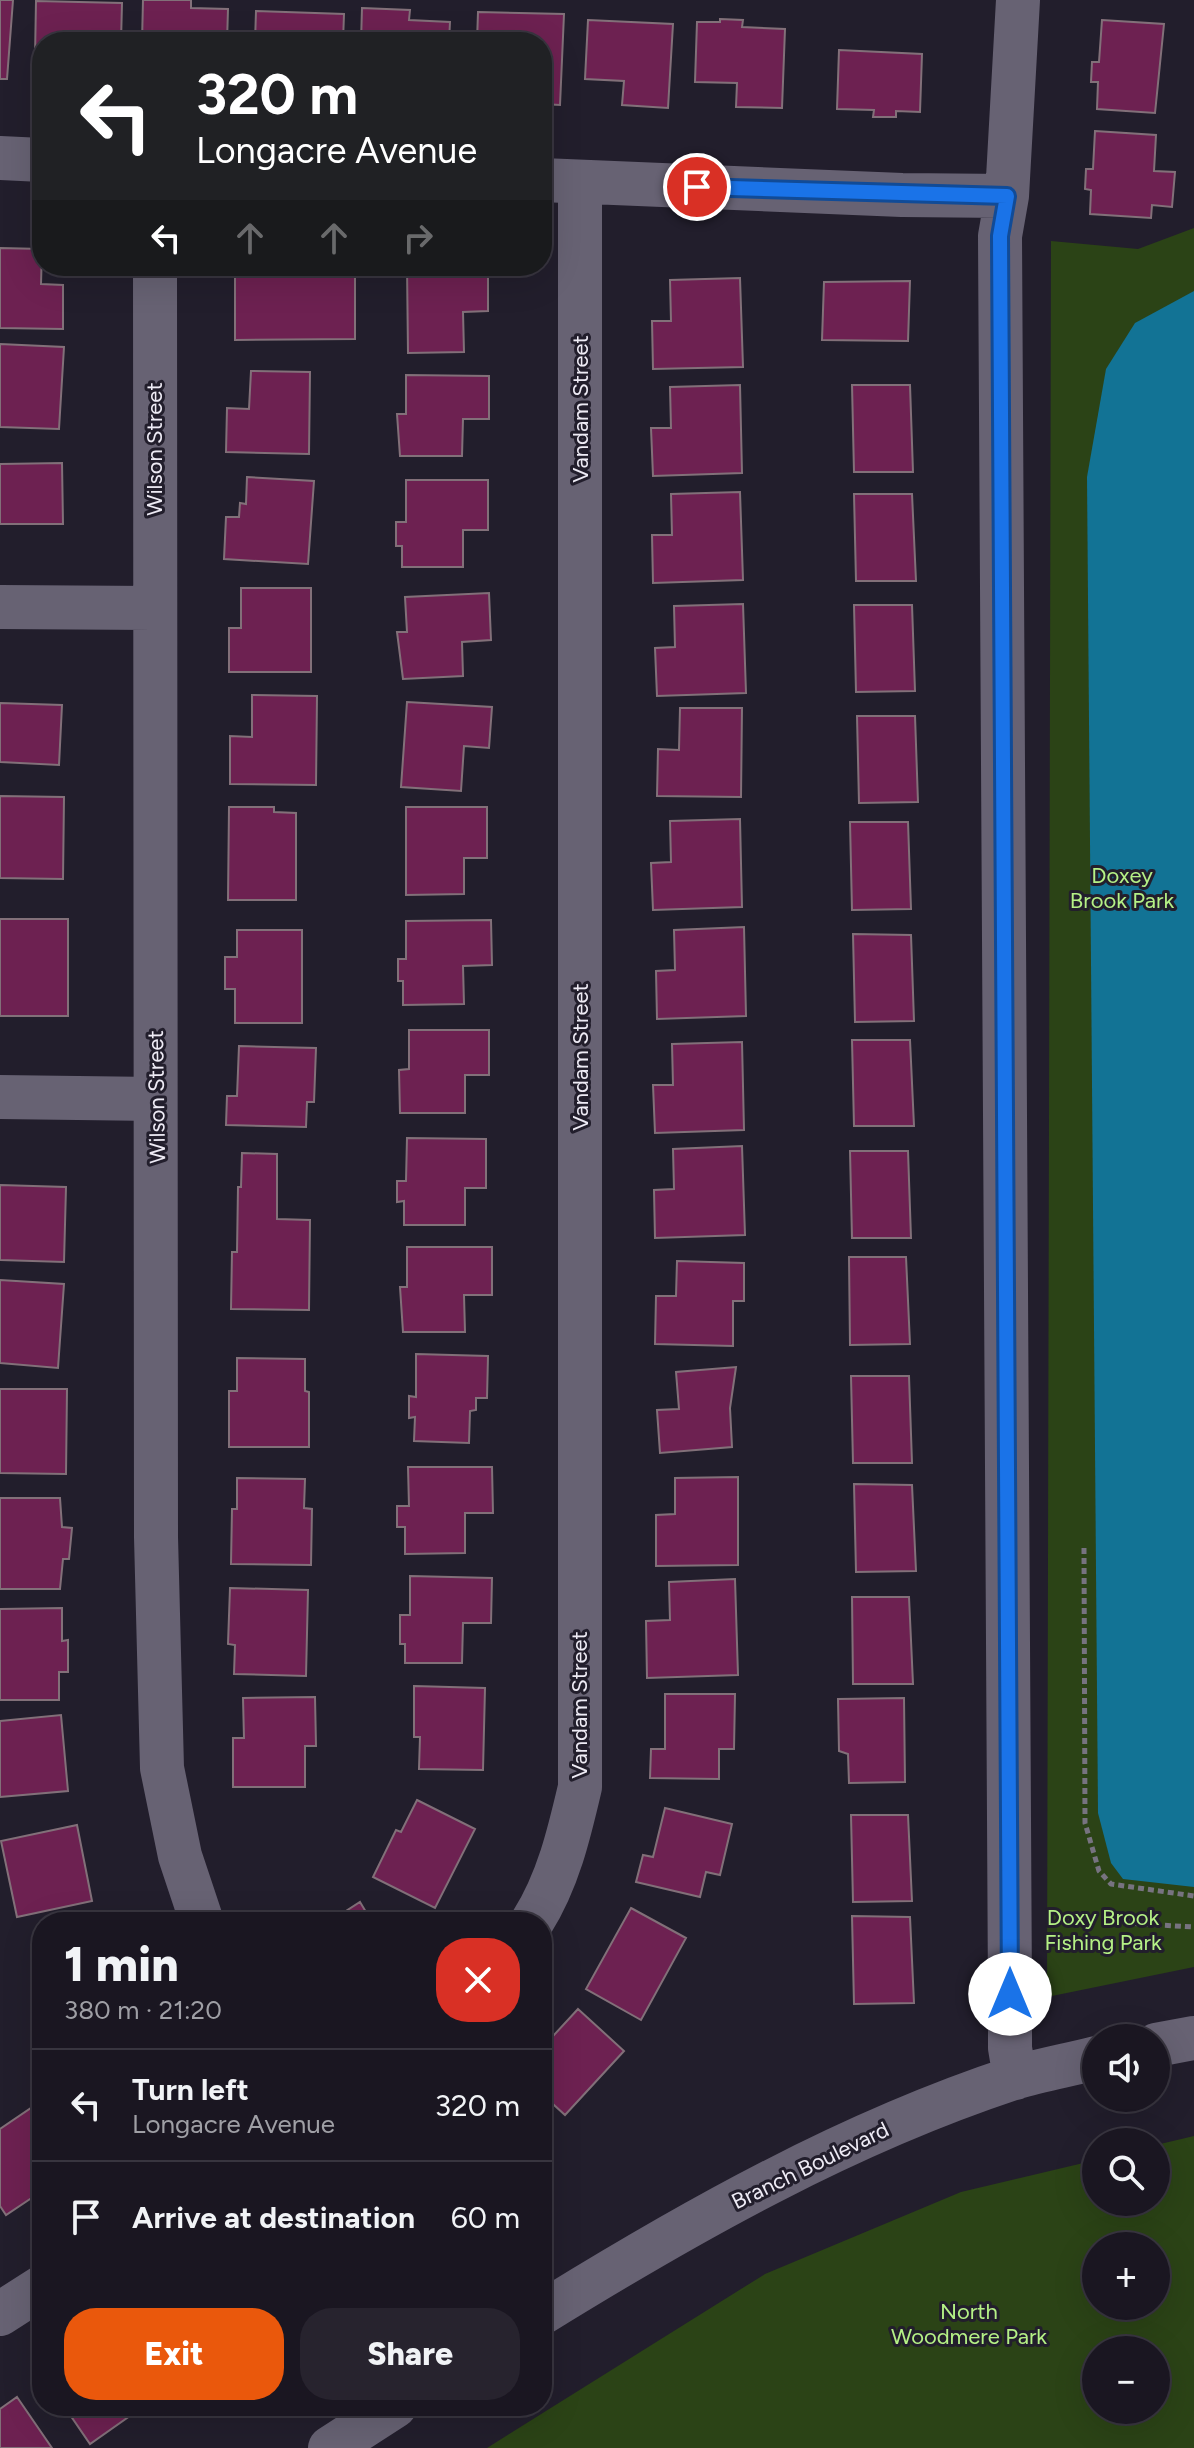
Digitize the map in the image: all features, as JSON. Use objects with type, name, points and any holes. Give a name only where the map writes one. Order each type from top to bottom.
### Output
[{"type":"street","points":[[1015,2078],[1010,2048],[1000,236],[1007,196],[1018,0]]},
{"type":"street","points":[[0,158],[32,160]]},
{"type":"street","points":[[561,181],[1007,196]]},
{"type":"street","name":"Vandam Street","points":[[539,1912],[547,1899],[567,1841],[580,1787],[561,181]]},
{"type":"street","name":"Wilson Street","points":[[155,276],[156,1537],[162,1768],[180,1856],[199,1912]]},
{"type":"street","points":[[0,607],[153,608]]},
{"type":"street","points":[[0,1097],[155,1099]]},
{"type":"street","points":[[1170,2042],[1194,2038]]},
{"type":"street","name":"Branch Boulevard","points":[[552,2307],[807,2163],[909,2117],[1015,2078],[1082,2061]]},
{"type":"street","points":[[0,2314],[32,2293]]},
{"type":"street","points":[[330,2448],[380,2416]]},
{"type":"path","points":[[1084,1548],[1085,1823],[1099,1871],[1111,1884],[1194,1896]]},
{"type":"path","points":[[1125,1923],[1194,1927]]},
{"type":"green space","name":"Doxey Brook Park","points":[[1194,228],[1194,1967],[1047,1997],[1051,241],[1138,249]]},
{"type":"green space","name":"North Woodmere Park","points":[[1194,2136],[1194,2448],[487,2448],[538,2416],[552,2416],[552,2407],[765,2274],[961,2192],[1082,2163],[1082,2216],[1170,2216],[1170,2142]]},
{"type":"water","name":"Doxey Brook Park","points":[[1194,291],[1194,1887],[1123,1879],[1111,1863],[1098,1813],[1087,477],[1106,369],[1135,323]]},
{"type":"building","points":[[0,0],[13,0],[7,79],[0,79]]},
{"type":"building","points":[[143,0],[191,0],[191,8],[228,9],[227,32],[142,32]]},
{"type":"building","points":[[36,1],[122,3],[121,32],[35,32]]},
{"type":"building","points":[[362,8],[410,10],[409,20],[450,22],[450,32],[361,32]]},
{"type":"building","points":[[256,11],[344,14],[343,32],[255,32]]},
{"type":"building","points":[[478,12],[564,14],[560,105],[552,105],[552,32],[477,32]]},
{"type":"building","points":[[720,19],[743,20],[742,27],[785,29],[782,108],[736,107],[737,83],[695,82],[697,22],[720,22]]},
{"type":"building","points":[[588,20],[673,24],[668,108],[622,105],[624,81],[585,79]]},
{"type":"building","points":[[1102,20],[1164,24],[1155,113],[1097,109],[1098,82],[1091,82],[1092,62],[1099,62]]},
{"type":"building","points":[[839,50],[922,54],[920,112],[896,111],[896,117],[873,117],[874,110],[837,109]]},
{"type":"building","points":[[1095,131],[1156,135],[1154,171],[1175,172],[1172,207],[1152,205],[1151,218],[1090,214],[1091,190],[1085,189],[1086,169],[1093,169]]},
{"type":"building","points":[[0,248],[32,249],[32,276],[41,276],[41,284],[63,285],[63,329],[0,328]]},
{"type":"building","points":[[235,276],[355,276],[355,339],[235,340]]},
{"type":"building","points":[[407,276],[488,276],[488,311],[463,312],[464,352],[408,353]]},
{"type":"building","points":[[740,278],[743,367],[653,369],[652,321],[671,321],[670,280]]},
{"type":"building","points":[[910,281],[908,341],[822,340],[824,282]]},
{"type":"building","points":[[0,344],[64,347],[59,429],[0,427]]},
{"type":"building","points":[[251,371],[310,372],[309,454],[226,452],[227,408],[249,409]]},
{"type":"building","points":[[406,375],[489,376],[489,419],[463,419],[462,456],[400,456],[397,414],[406,414]]},
{"type":"building","points":[[740,385],[742,473],[653,476],[651,428],[671,428],[670,387]]},
{"type":"building","points":[[852,385],[910,385],[913,472],[854,472]]},
{"type":"building","points":[[62,463],[63,524],[0,524],[0,464]]},
{"type":"building","points":[[247,477],[314,481],[308,564],[224,559],[226,517],[239,517],[240,503],[246,504]]},
{"type":"building","points":[[406,480],[488,480],[488,530],[463,530],[463,567],[402,567],[402,546],[396,546],[396,522],[406,522]]},
{"type":"building","points":[[740,492],[743,580],[653,583],[652,535],[672,535],[671,494]]},
{"type":"building","points":[[854,494],[912,494],[916,581],[856,581]]},
{"type":"building","points":[[241,588],[311,588],[311,672],[229,672],[229,628],[241,628]]},
{"type":"building","points":[[489,593],[491,640],[462,642],[463,676],[403,679],[397,632],[407,632],[405,597]]},
{"type":"building","points":[[743,604],[746,693],[657,696],[655,648],[675,647],[674,606]]},
{"type":"building","points":[[854,605],[912,605],[915,691],[856,692]]},
{"type":"building","points":[[252,695],[317,696],[316,785],[230,784],[230,736],[252,737]]},
{"type":"building","points":[[407,702],[492,707],[489,748],[464,746],[461,791],[401,787]]},
{"type":"building","points":[[0,703],[62,705],[59,765],[0,762]]},
{"type":"building","points":[[680,708],[742,708],[741,797],[657,796],[658,749],[679,750]]},
{"type":"building","points":[[857,716],[915,716],[918,802],[859,803]]},
{"type":"building","points":[[0,796],[64,797],[63,879],[0,878]]},
{"type":"building","points":[[229,807],[274,807],[274,812],[296,813],[296,900],[228,900]]},
{"type":"building","points":[[406,807],[487,807],[487,858],[464,858],[464,894],[406,895]]},
{"type":"building","points":[[740,819],[742,907],[653,910],[651,863],[671,862],[670,821]]},
{"type":"building","points":[[850,822],[908,822],[911,909],[852,910]]},
{"type":"building","points":[[0,919],[68,919],[68,1016],[0,1016]]},
{"type":"building","points":[[491,920],[492,965],[463,966],[464,1004],[403,1005],[403,981],[398,981],[398,959],[406,959],[406,921]]},
{"type":"building","points":[[744,927],[746,1016],[657,1019],[656,971],[675,970],[674,930]]},
{"type":"building","points":[[237,930],[302,930],[302,1023],[235,1023],[235,989],[225,989],[225,957],[237,957]]},
{"type":"building","points":[[853,934],[911,935],[914,1021],[855,1022]]},
{"type":"building","points":[[409,1030],[489,1030],[489,1075],[465,1075],[465,1113],[400,1113],[399,1070],[409,1069]]},
{"type":"building","points":[[852,1040],[910,1040],[914,1126],[854,1126]]},
{"type":"building","points":[[742,1042],[744,1130],[655,1133],[653,1085],[673,1085],[672,1044]]},
{"type":"building","points":[[239,1046],[316,1048],[314,1102],[307,1102],[306,1127],[226,1125],[227,1096],[237,1096]]},
{"type":"building","points":[[407,1138],[486,1139],[486,1188],[465,1188],[465,1225],[404,1225],[404,1201],[397,1202],[397,1181],[406,1181]]},
{"type":"building","points":[[742,1146],[745,1235],[655,1238],[654,1190],[674,1189],[673,1149]]},
{"type":"building","points":[[850,1151],[908,1151],[911,1238],[852,1238]]},
{"type":"building","points":[[242,1153],[277,1154],[277,1219],[310,1220],[309,1310],[231,1309],[232,1252],[237,1252]]},
{"type":"building","points":[[0,1185],[66,1187],[64,1262],[0,1260]]},
{"type":"building","points":[[407,1247],[492,1247],[492,1295],[464,1295],[465,1332],[403,1332],[400,1287],[407,1287]]},
{"type":"building","points":[[849,1257],[906,1257],[910,1344],[850,1345]]},
{"type":"building","points":[[677,1261],[744,1263],[744,1301],[733,1301],[733,1346],[655,1344],[656,1296],[676,1296]]},
{"type":"building","points":[[0,1280],[64,1284],[58,1368],[0,1363]]},
{"type":"building","points":[[416,1354],[488,1356],[487,1398],[476,1398],[476,1410],[470,1411],[469,1443],[414,1441],[415,1417],[409,1418],[409,1396],[416,1397]]},
{"type":"building","points":[[237,1358],[305,1359],[305,1391],[309,1392],[309,1447],[229,1447],[229,1391],[237,1391]]},
{"type":"building","points":[[736,1367],[730,1408],[732,1447],[660,1453],[657,1410],[679,1409],[676,1372]]},
{"type":"building","points":[[851,1376],[909,1376],[912,1463],[853,1463]]},
{"type":"building","points":[[0,1389],[67,1389],[66,1474],[0,1473]]},
{"type":"building","points":[[408,1467],[492,1467],[493,1513],[465,1513],[465,1553],[405,1554],[405,1527],[397,1527],[397,1506],[409,1506]]},
{"type":"building","points":[[738,1477],[738,1565],[656,1566],[656,1515],[675,1514],[675,1478]]},
{"type":"building","points":[[237,1478],[305,1479],[304,1508],[312,1509],[311,1565],[231,1564],[232,1509],[237,1509]]},
{"type":"building","points":[[854,1484],[912,1485],[916,1571],[856,1572]]},
{"type":"building","points":[[0,1498],[60,1498],[62,1527],[72,1528],[69,1559],[63,1559],[60,1589],[0,1589]]},
{"type":"building","points":[[410,1576],[492,1578],[491,1623],[463,1623],[462,1663],[405,1663],[405,1644],[400,1644],[400,1615],[410,1615]]},
{"type":"building","points":[[735,1579],[738,1675],[647,1678],[646,1621],[670,1620],[669,1582]]},
{"type":"building","points":[[230,1588],[308,1590],[306,1676],[234,1674],[235,1645],[228,1644]]},
{"type":"building","points":[[852,1597],[909,1597],[913,1684],[853,1684]]},
{"type":"building","points":[[62,1608],[62,1641],[68,1640],[68,1672],[59,1672],[59,1700],[0,1700],[0,1609]]},
{"type":"building","points":[[414,1686],[485,1688],[483,1770],[419,1769],[420,1737],[414,1737]]},
{"type":"building","points":[[665,1694],[735,1694],[734,1749],[719,1749],[719,1779],[650,1778],[651,1749],[665,1749]]},
{"type":"building","points":[[315,1697],[316,1746],[305,1746],[305,1787],[233,1787],[233,1738],[244,1738],[243,1698]]},
{"type":"building","points":[[904,1698],[905,1782],[849,1783],[848,1754],[839,1751],[838,1699]]},
{"type":"building","points":[[61,1715],[68,1791],[0,1797],[0,1721]]},
{"type":"building","points":[[417,1800],[475,1829],[435,1908],[373,1877],[396,1830],[401,1832]]},
{"type":"building","points":[[665,1808],[732,1824],[720,1875],[706,1872],[700,1897],[636,1882],[643,1855],[653,1857]]},
{"type":"building","points":[[851,1815],[908,1815],[912,1901],[853,1902]]},
{"type":"building","points":[[77,1825],[92,1901],[17,1917],[1,1841]]},
{"type":"building","points":[[360,1902],[366,1912],[344,1912]]},
{"type":"building","points":[[631,1908],[686,1938],[641,2020],[586,1989]]},
{"type":"building","points":[[852,1916],[910,1917],[914,2003],[854,2004]]},
{"type":"building","points":[[578,2009],[624,2051],[565,2115],[552,2103],[552,2037]]},
{"type":"building","points":[[32,2109],[32,2198],[6,2215],[0,2206],[0,2129]]},
{"type":"building","points":[[17,2397],[52,2448],[0,2448],[0,2409]]},
{"type":"building","points":[[71,2416],[130,2416],[90,2444]]},
{"type":"route","points":[[697,187],[1007,196],[1000,236],[1010,1994]]},
{"type":"park label","name":"Doxy Brook Fishing Park","points":[[1103,1930]]}]
